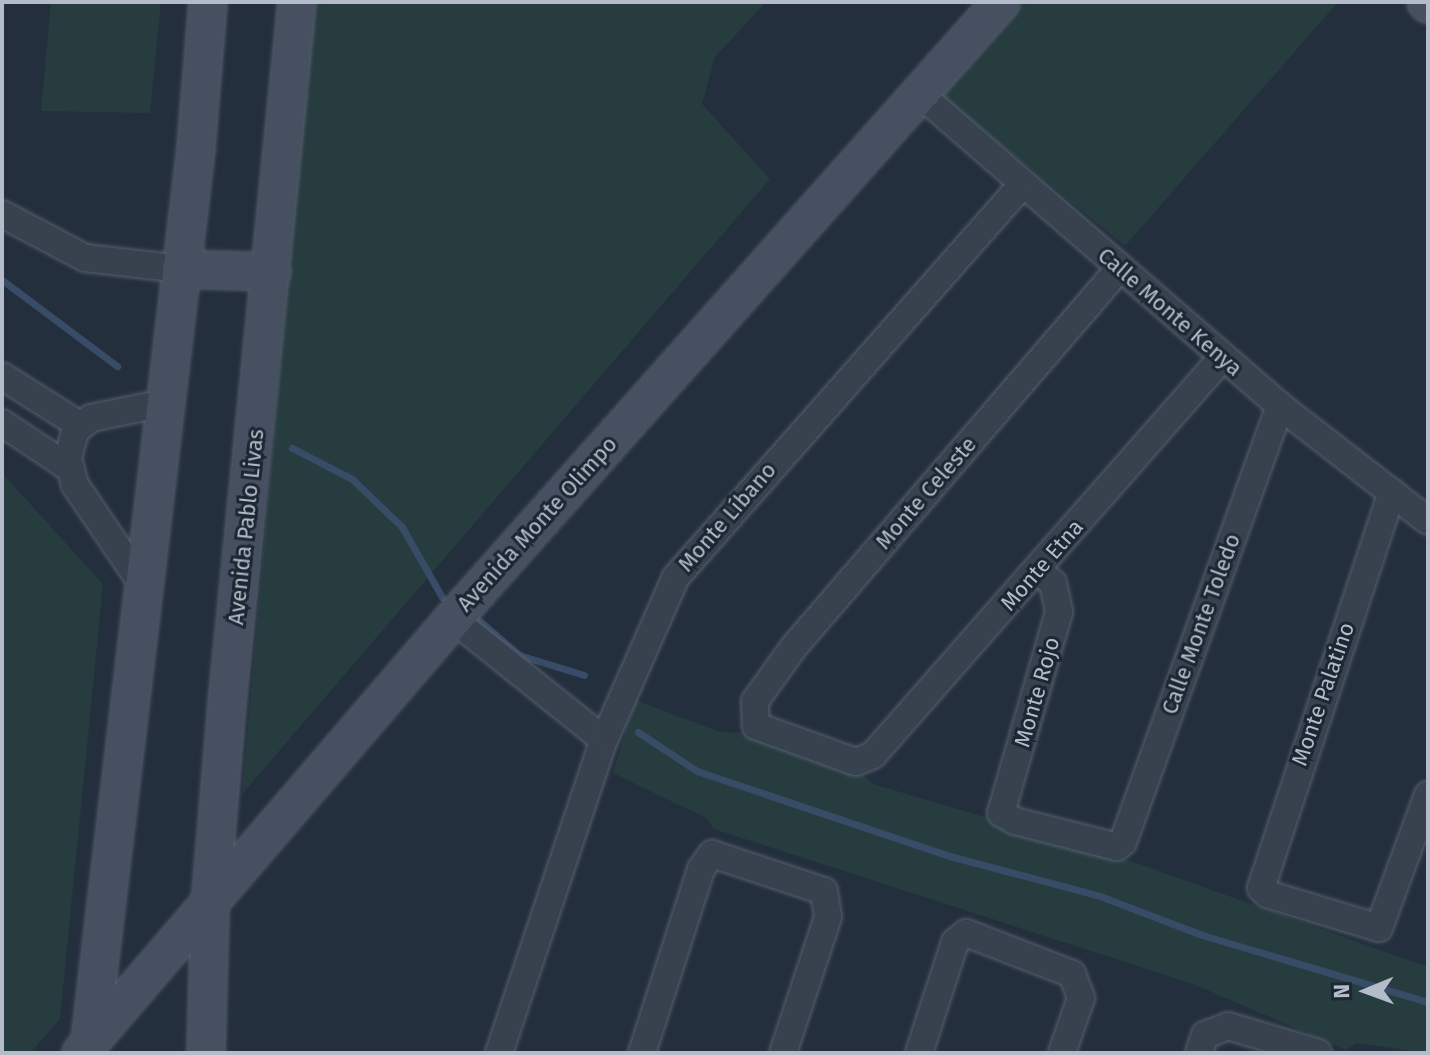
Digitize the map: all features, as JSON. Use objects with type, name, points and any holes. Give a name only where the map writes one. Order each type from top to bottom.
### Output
[{"type":"main road","points":[[86,1050],[196,148],[208,2]]},
{"type":"main road","name":"Avenida Pablo Livas","points":[[206,1053],[210,907],[297,2]]},
{"type":"main road","name":"Avenida Monte Olimpo","points":[[86,1050],[453,619],[1001,2]]},
{"type":"main road","points":[[181,269],[272,272]]},
{"type":"street","name":"Calle Monte Kenya","points":[[920,94],[1021,186],[1222,358],[1428,521]]},
{"type":"street","name":"Monte Líbano","points":[[499,1053],[604,740],[657,612],[694,552],[1021,186]]},
{"type":"street","points":[[2,214],[85,258],[181,269]]},
{"type":"street","name":"Monte Celeste","points":[[856,762],[756,726],[755,701],[796,644],[1119,269]]},
{"type":"street","name":"Monte Etna","points":[[856,762],[873,755],[1038,571],[1222,358]]},
{"type":"street","points":[[2,376],[81,426]]},
{"type":"street","points":[[143,585],[75,485],[68,458],[81,426],[91,418],[165,403]]},
{"type":"street","name":"Calle Monte Toledo","points":[[1005,818],[1110,848],[1123,842],[1280,406]]},
{"type":"street","points":[[2,423],[71,469]]},
{"type":"street","name":"Monte Palatino","points":[[1392,492],[1261,875],[1261,888],[1267,894],[1373,929],[1383,924],[1428,795]]},
{"type":"street","name":"Monte Rojo","points":[[1005,818],[1002,808],[1059,612],[1053,583],[1038,571]]},
{"type":"street","points":[[453,619],[604,740]]},
{"type":"street","points":[[642,1053],[701,869],[712,854],[824,891],[828,917],[783,1053]]},
{"type":"street","points":[[919,1053],[955,942],[966,933],[1062,968],[1079,984],[1081,998],[1062,1053]]},
{"type":"street","points":[[1202,1044],[1228,1026],[1318,1053]]},
{"type":"green space","points":[[51,2],[161,2],[150,113],[41,111]]},
{"type":"green space","points":[[312,2],[766,2],[715,57],[702,104],[770,179],[242,794]]},
{"type":"green space","points":[[1022,2],[1338,2],[1125,246],[940,95]]},
{"type":"green space","points":[[2,473],[103,584],[60,1019],[30,1053],[2,1053]]},
{"type":"green space","points":[[635,700],[720,732],[747,733],[855,767],[873,784],[1111,854],[1428,967],[1428,1053],[1356,1043],[1346,1050],[1193,984],[714,829],[706,818],[613,773]]},
{"type":"waterway","points":[[2,280],[117,366]]},
{"type":"waterway","points":[[292,448],[352,479],[402,527],[442,597]]},
{"type":"waterway","points":[[475,617],[519,655],[584,675]]},
{"type":"waterway","points":[[638,732],[697,771],[946,855],[1100,896],[1202,935],[1428,1002]]}]
